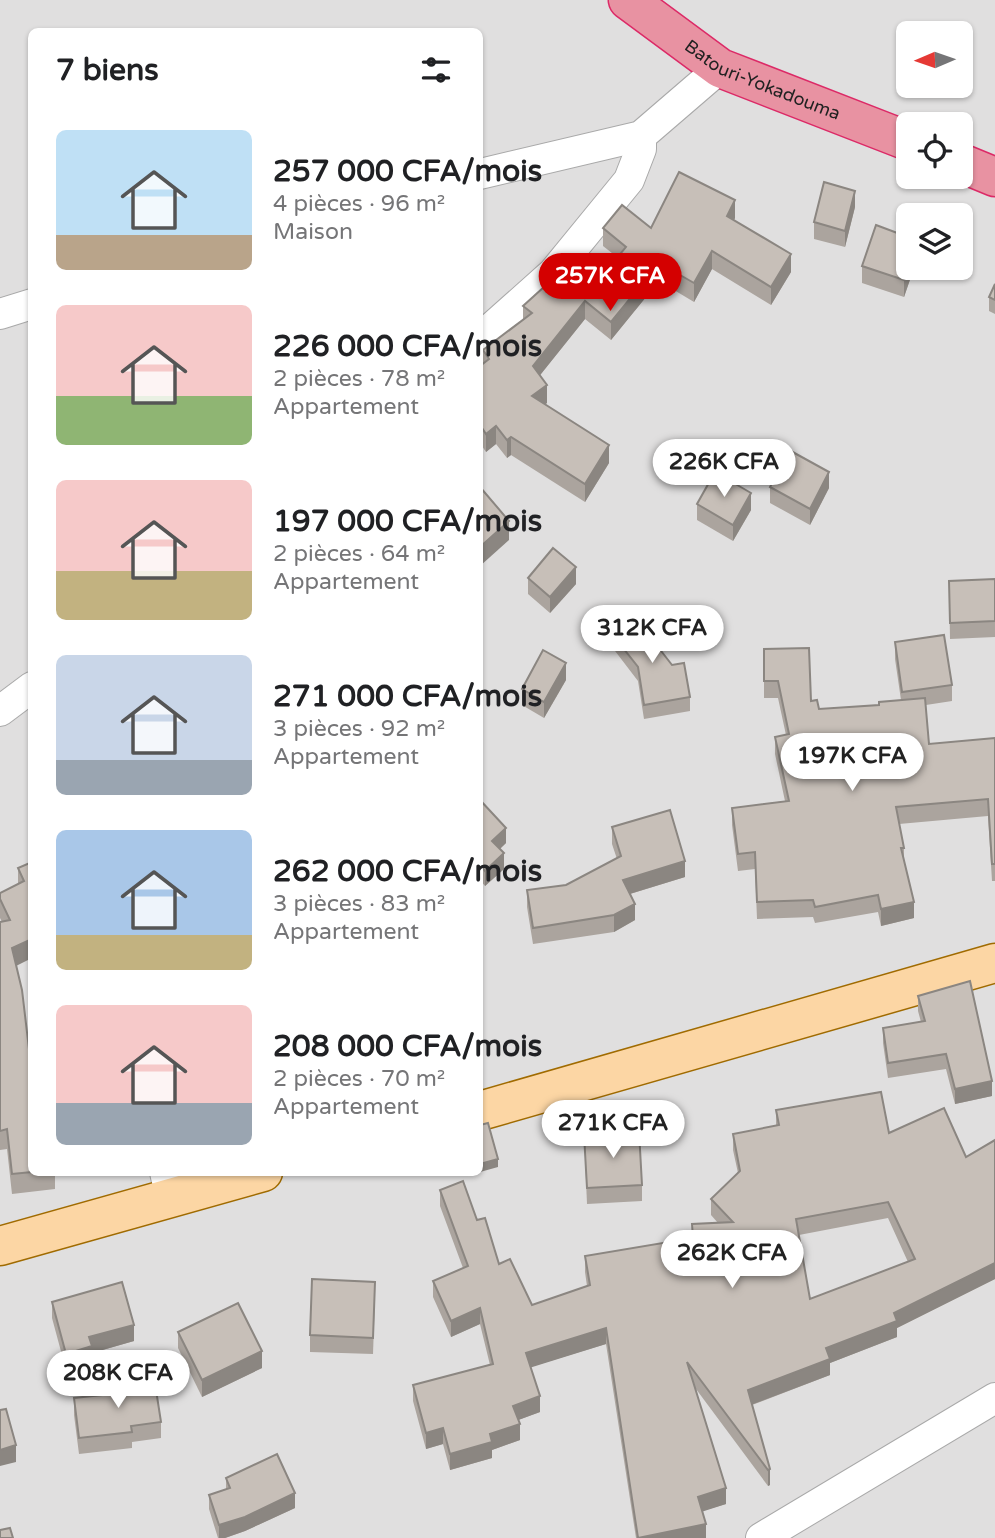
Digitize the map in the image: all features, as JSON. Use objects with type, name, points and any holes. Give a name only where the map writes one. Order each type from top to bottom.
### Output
[{"type":"highway","name":"Batouri-Yokadouma","points":[[628,0],[720,68],[896,136]]},
{"type":"highway","points":[[973,168],[995,177]]},
{"type":"main road","points":[[483,1110],[995,962]]},
{"type":"main road","points":[[0,1246],[168,1186],[237,1176]]},
{"type":"street","points":[[483,173],[641,136],[720,68]]},
{"type":"street","points":[[483,335],[553,273],[629,180],[641,149],[641,136]]},
{"type":"street","points":[[0,314],[28,305]]},
{"type":"street","points":[[0,711],[28,690]]},
{"type":"street","points":[[761,1538],[995,1398]]},
{"type":"shaded area","points":[[0,0],[995,0],[995,1538],[0,1538]]},
{"type":"building","points":[[679,172],[735,200],[727,216],[791,254],[771,287],[712,251],[694,283],[659,263],[611,322],[585,301],[533,366],[547,385],[532,396],[609,445],[585,484],[511,437],[507,440],[496,426],[486,434],[483,430],[483,364],[489,359],[483,350],[532,313],[523,306],[566,267],[592,288],[626,247],[603,228],[622,205],[651,228]]},
{"type":"building","points":[[824,182],[855,191],[845,231],[814,222]]},
{"type":"building","points":[[876,225],[896,232],[896,277],[862,266]]},
{"type":"building","points":[[995,284],[995,300],[989,297]]},
{"type":"building","points":[[789,450],[829,472],[810,509],[770,487]]},
{"type":"building","points":[[715,472],[751,493],[733,525],[697,504]]},
{"type":"building","points":[[483,491],[509,521],[483,544]]},
{"type":"building","points":[[553,548],[576,567],[550,597],[528,578]]},
{"type":"building","points":[[995,579],[995,621],[950,623],[949,581]]},
{"type":"building","points":[[634,616],[672,665],[684,663],[690,697],[644,705],[638,667],[612,634]]},
{"type":"building","points":[[944,635],[952,685],[902,692],[895,642]]},
{"type":"building","points":[[809,648],[811,701],[817,700],[819,709],[879,705],[879,702],[925,698],[929,744],[995,738],[995,864],[992,864],[988,799],[896,807],[904,848],[901,848],[914,902],[881,909],[878,895],[815,907],[813,900],[757,902],[755,852],[738,854],[732,808],[789,801],[775,737],[789,734],[778,681],[764,681],[764,649]]},
{"type":"building","points":[[543,650],[566,663],[544,702],[522,689]]},
{"type":"building","points":[[483,803],[506,828],[492,841],[504,853],[485,871]]},
{"type":"building","points":[[670,810],[685,861],[623,880],[635,904],[614,915],[533,928],[527,890],[566,885],[621,856],[612,827]]},
{"type":"building","points":[[28,864],[28,941],[12,948],[22,990],[28,1041],[28,1172],[12,1174],[7,1129],[0,1131],[0,922],[10,920],[0,893],[24,881],[18,868]]},
{"type":"building","points":[[970,981],[992,1081],[955,1089],[946,1054],[888,1063],[883,1028],[925,1021],[918,996]]},
{"type":"building","points":[[881,1092],[889,1133],[944,1108],[966,1157],[995,1140],[995,1263],[894,1313],[897,1321],[826,1348],[830,1359],[748,1390],[770,1469],[768,1470],[687,1362],[726,1488],[698,1497],[706,1524],[638,1538],[606,1328],[526,1353],[540,1396],[513,1406],[520,1424],[490,1434],[492,1442],[450,1454],[443,1428],[426,1433],[413,1385],[493,1364],[480,1308],[451,1321],[433,1281],[468,1266],[440,1190],[463,1181],[477,1220],[485,1218],[499,1264],[510,1259],[532,1305],[590,1285],[585,1256],[693,1238],[692,1224],[733,1222],[711,1199],[740,1171],[733,1134],[779,1125],[776,1110]],"holes":[[[888,1202],[915,1259],[810,1299],[796,1219]]]},
{"type":"building","points":[[488,1123],[498,1159],[483,1163],[483,1124]]},
{"type":"building","points":[[639,1131],[642,1185],[587,1188],[584,1134]]},
{"type":"building","points":[[312,1279],[375,1282],[373,1338],[310,1335]]},
{"type":"building","points":[[122,1282],[134,1325],[89,1337],[92,1346],[66,1354],[52,1302]]},
{"type":"building","points":[[238,1303],[262,1351],[202,1380],[178,1332]]},
{"type":"building","points":[[154,1377],[161,1422],[131,1426],[132,1432],[79,1438],[74,1398],[130,1392],[128,1381]]},
{"type":"building","points":[[6,1409],[16,1445],[0,1450],[0,1410]]},
{"type":"building","points":[[277,1454],[295,1493],[245,1517],[219,1525],[209,1495],[230,1488],[226,1478]]},
{"type":"building","points":[[10,1528],[13,1538],[0,1538],[0,1530]]}]
